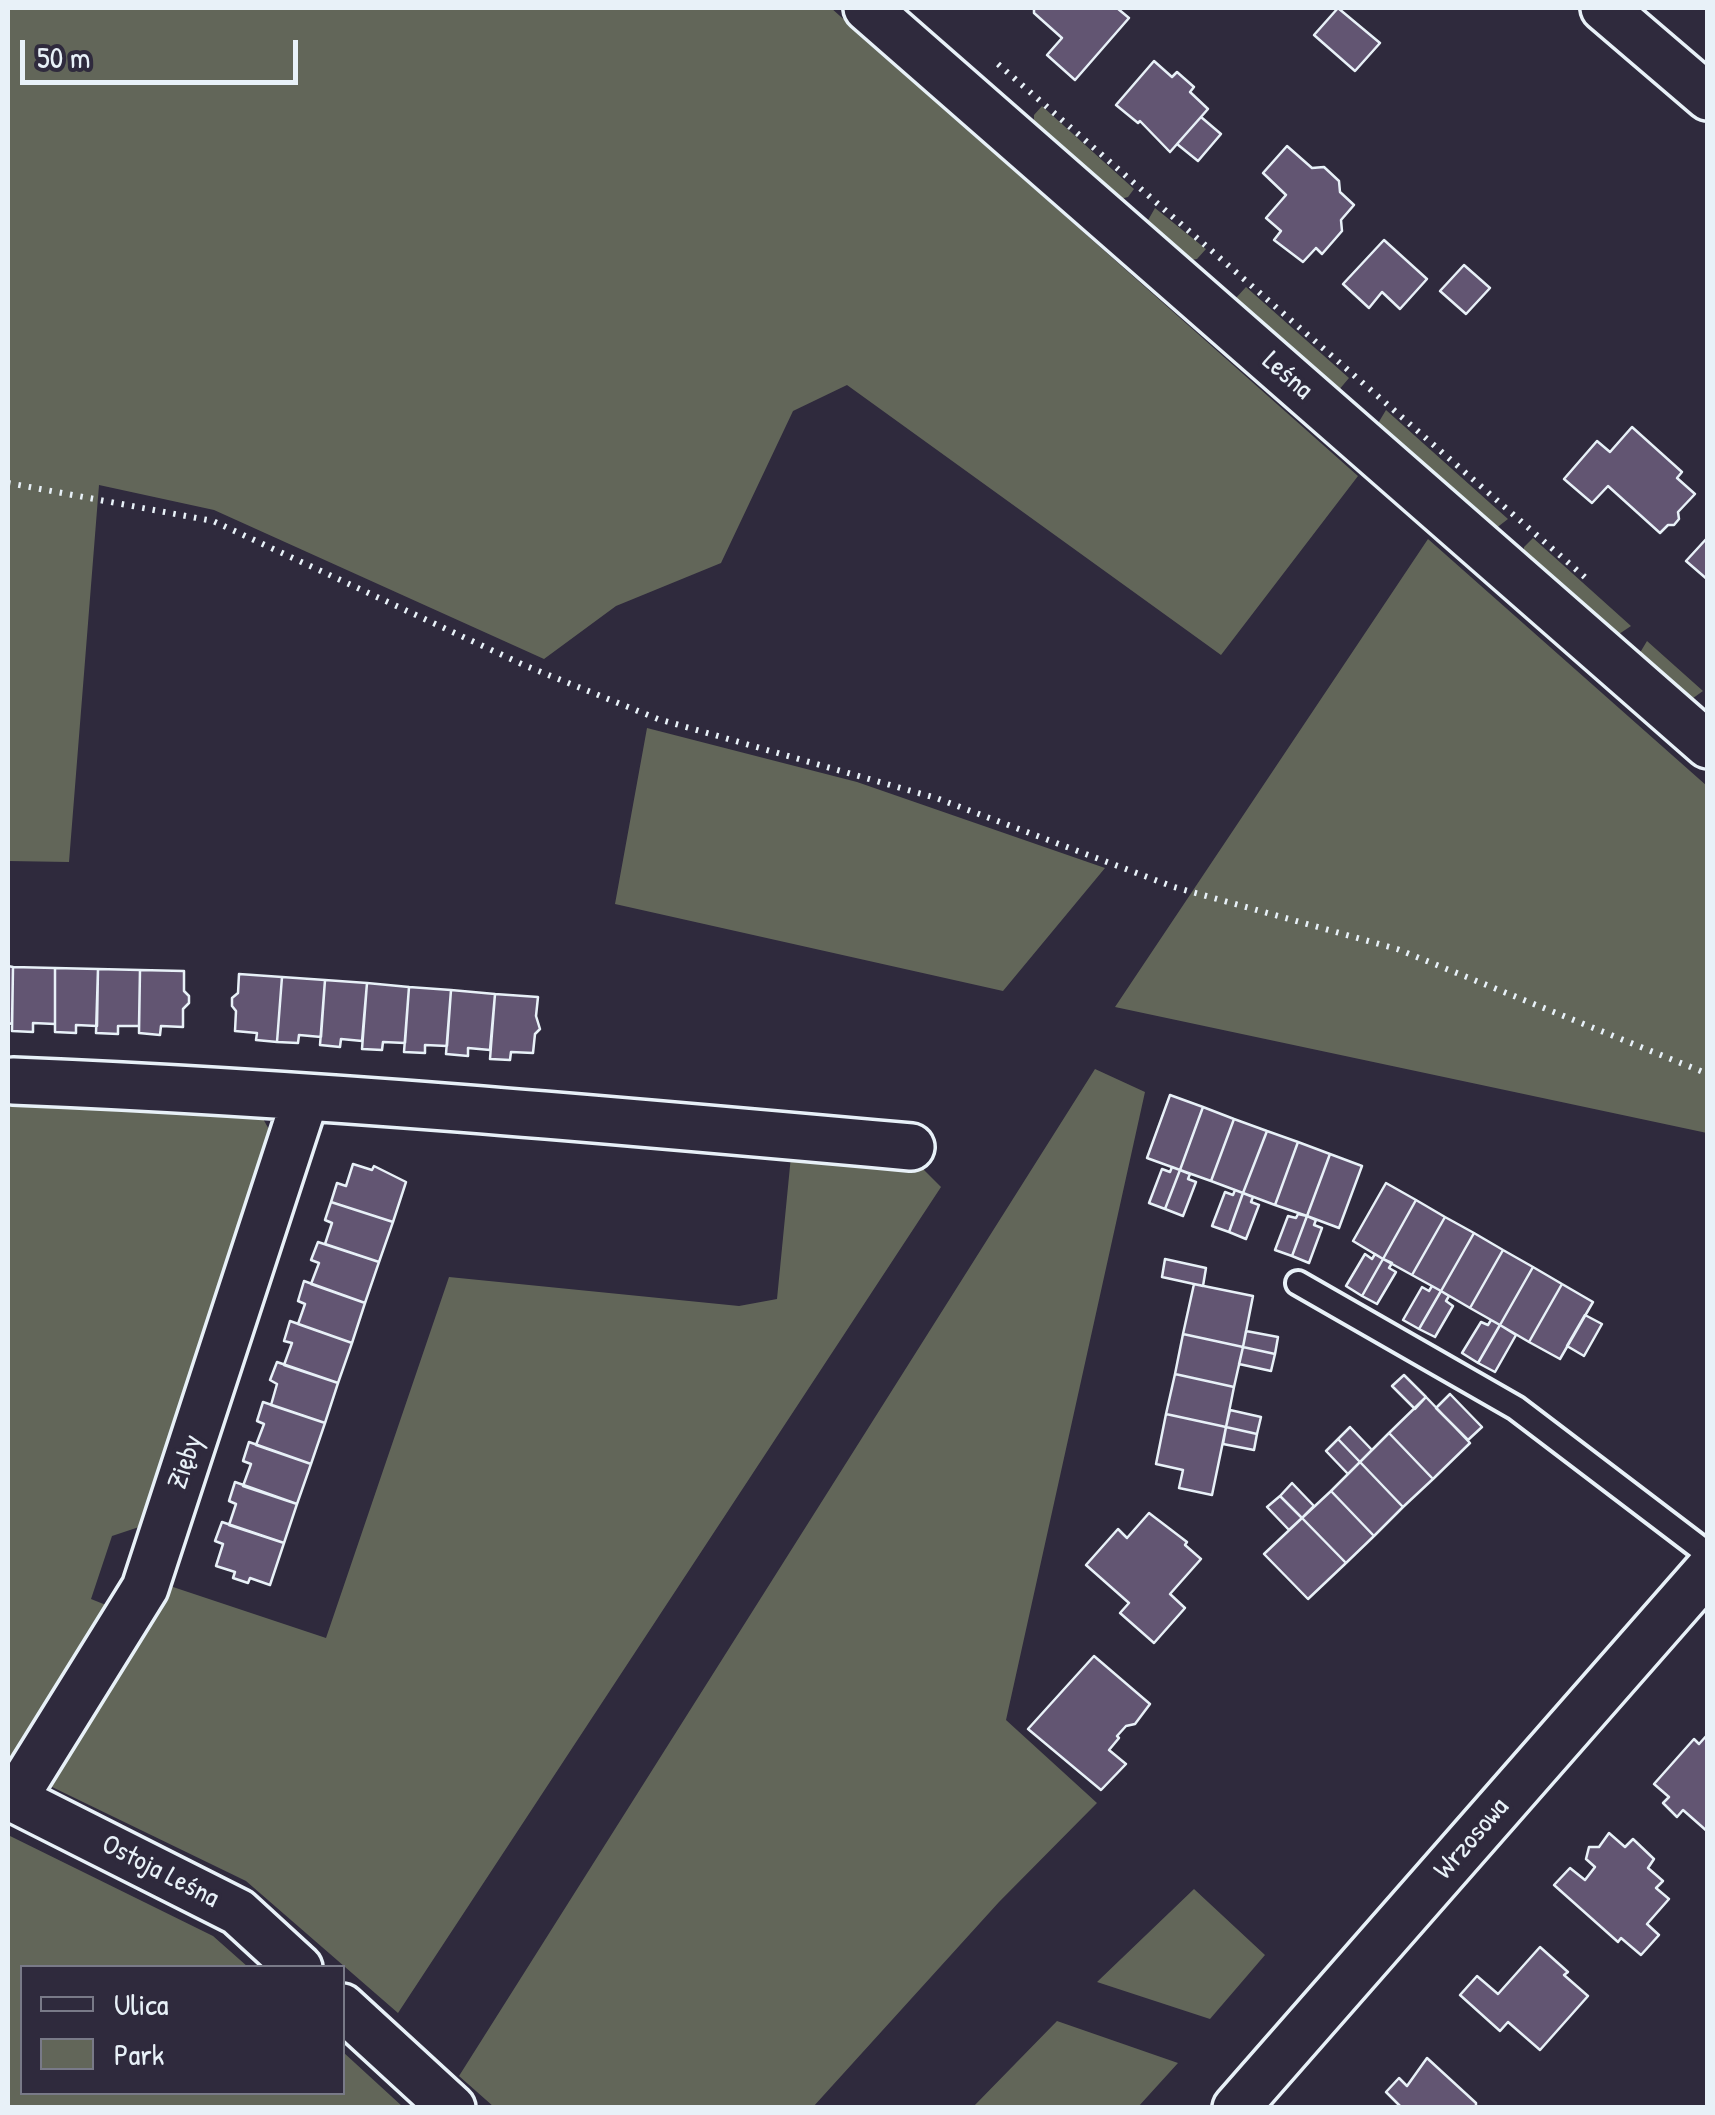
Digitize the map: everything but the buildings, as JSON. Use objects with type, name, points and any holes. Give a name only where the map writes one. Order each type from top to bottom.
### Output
[{"type":"street","name":"Leśna","points":[[866,8],[1708,745]]},
{"type":"street","points":[[1604,8],[1708,97]]},
{"type":"street","points":[[13,1081],[482,1108],[911,1147]]},
{"type":"street","name":"Zięby","points":[[11,1798],[145,1588],[305,1099]]},
{"type":"street","name":"Wrzosowa","points":[[1236,2108],[1708,1570]]},
{"type":"street","name":"Ostoja Leśna","points":[[11,1798],[238,1912],[296,1965]]},
{"type":"street","points":[[345,2011],[452,2108]]},
{"type":"lane","points":[[1298,1283],[1516,1408],[1708,1554]]},
{"type":"path","points":[[994,60],[1588,580]]},
{"type":"path","points":[[8,483],[213,521],[526,666],[658,718],[936,798],[1174,886],[1397,949],[1708,1074]]},
{"type":"green space","points":[[8,8],[831,8],[1358,476],[1221,655],[847,385],[793,411],[721,563],[616,606],[544,659],[214,510],[99,485],[69,862],[8,861]]},
{"type":"green space","points":[[1042,106],[1134,189],[1128,197],[1120,199],[1034,121]]},
{"type":"green space","points":[[1155,208],[1206,249],[1197,259],[1191,260],[1147,222]]},
{"type":"green space","points":[[1246,287],[1349,378],[1338,391],[1235,299]]},
{"type":"green space","points":[[1386,410],[1508,519],[1495,529],[1377,425]]},
{"type":"green space","points":[[1533,538],[1631,626],[1616,636],[1524,554],[1524,547]]},
{"type":"green space","points":[[1428,539],[1707,786],[1707,1133],[1115,1007]]},
{"type":"green space","points":[[1647,641],[1703,691],[1689,701],[1638,656]]},
{"type":"green space","points":[[647,728],[857,782],[1105,868],[1003,991],[615,904]]},
{"type":"green space","points":[[1095,1069],[1145,1092],[1006,1720],[1097,1803],[999,1902],[813,2107],[494,2107],[459,2076]]},
{"type":"green space","points":[[8,1101],[257,1108],[276,1142],[148,1524],[112,1536],[91,1599],[111,1607],[8,1766]]},
{"type":"green space","points":[[791,1156],[920,1166],[941,1187],[398,2013],[246,1881],[50,1786],[54,1756],[170,1586],[326,1638],[449,1277],[739,1306],[777,1299]]},
{"type":"green space","points":[[8,1835],[213,1936],[246,1965],[20,1965],[20,2095],[345,2095],[345,2054],[403,2107],[8,2107]]},
{"type":"green space","points":[[1194,1889],[1265,1955],[1210,2019],[1097,1982]]},
{"type":"green space","points":[[1057,2021],[1178,2063],[1138,2107],[973,2107]]}]
